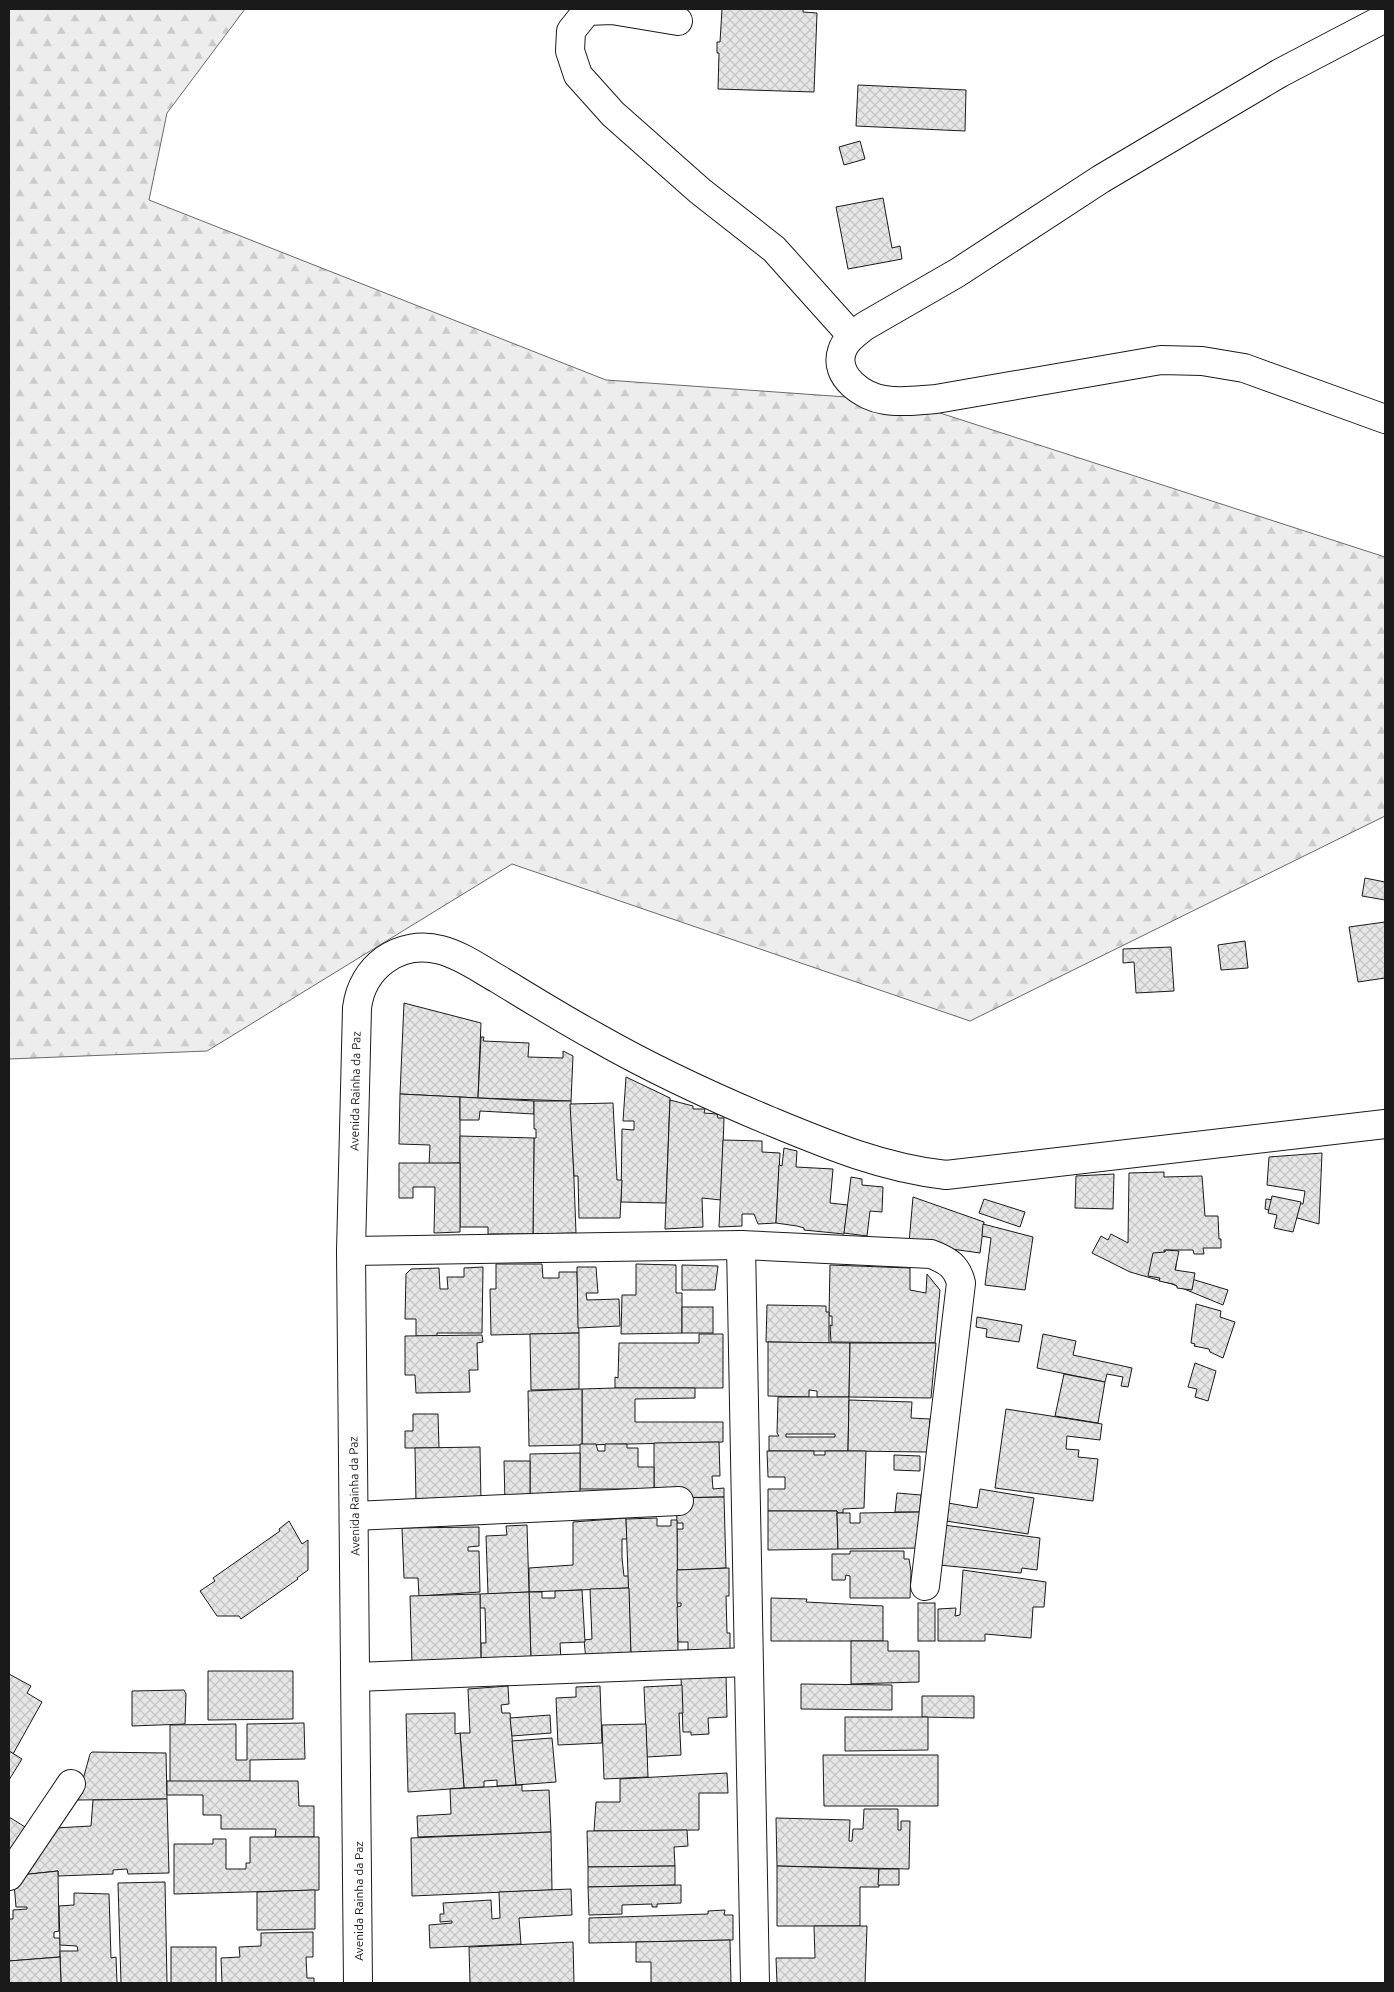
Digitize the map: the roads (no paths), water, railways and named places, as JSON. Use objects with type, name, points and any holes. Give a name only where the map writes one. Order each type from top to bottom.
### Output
[{"type":"street","points":[[678,21],[612,10],[587,11],[571,31],[570,51],[578,75],[620,120],[700,191],[774,249],[852,336]]},
{"type":"street","points":[[1385,18],[1280,73],[1100,179],[957,273],[865,326],[852,336],[842,351],[840,362],[845,375],[860,391],[871,397],[886,400],[936,399],[1161,360],[1202,361],[1244,368],[1385,420]]},
{"type":"street","name":"Avenida Rainha da Paz","points":[[358,1983],[351,1251],[356,1008],[361,987],[380,962],[397,952],[418,948],[441,950],[465,960],[597,1038],[701,1092],[844,1152],[910,1171],[946,1175],[1385,1124]]},
{"type":"street","points":[[351,1251],[741,1245],[932,1254],[944,1259],[958,1272],[961,1283],[925,1586]]},
{"type":"street","points":[[741,1245],[755,1983]]},
{"type":"street","points":[[354,1516],[680,1501]]},
{"type":"street","points":[[356,1677],[748,1662]]},
{"type":"street","points":[[9,1876],[71,1784]]}]
